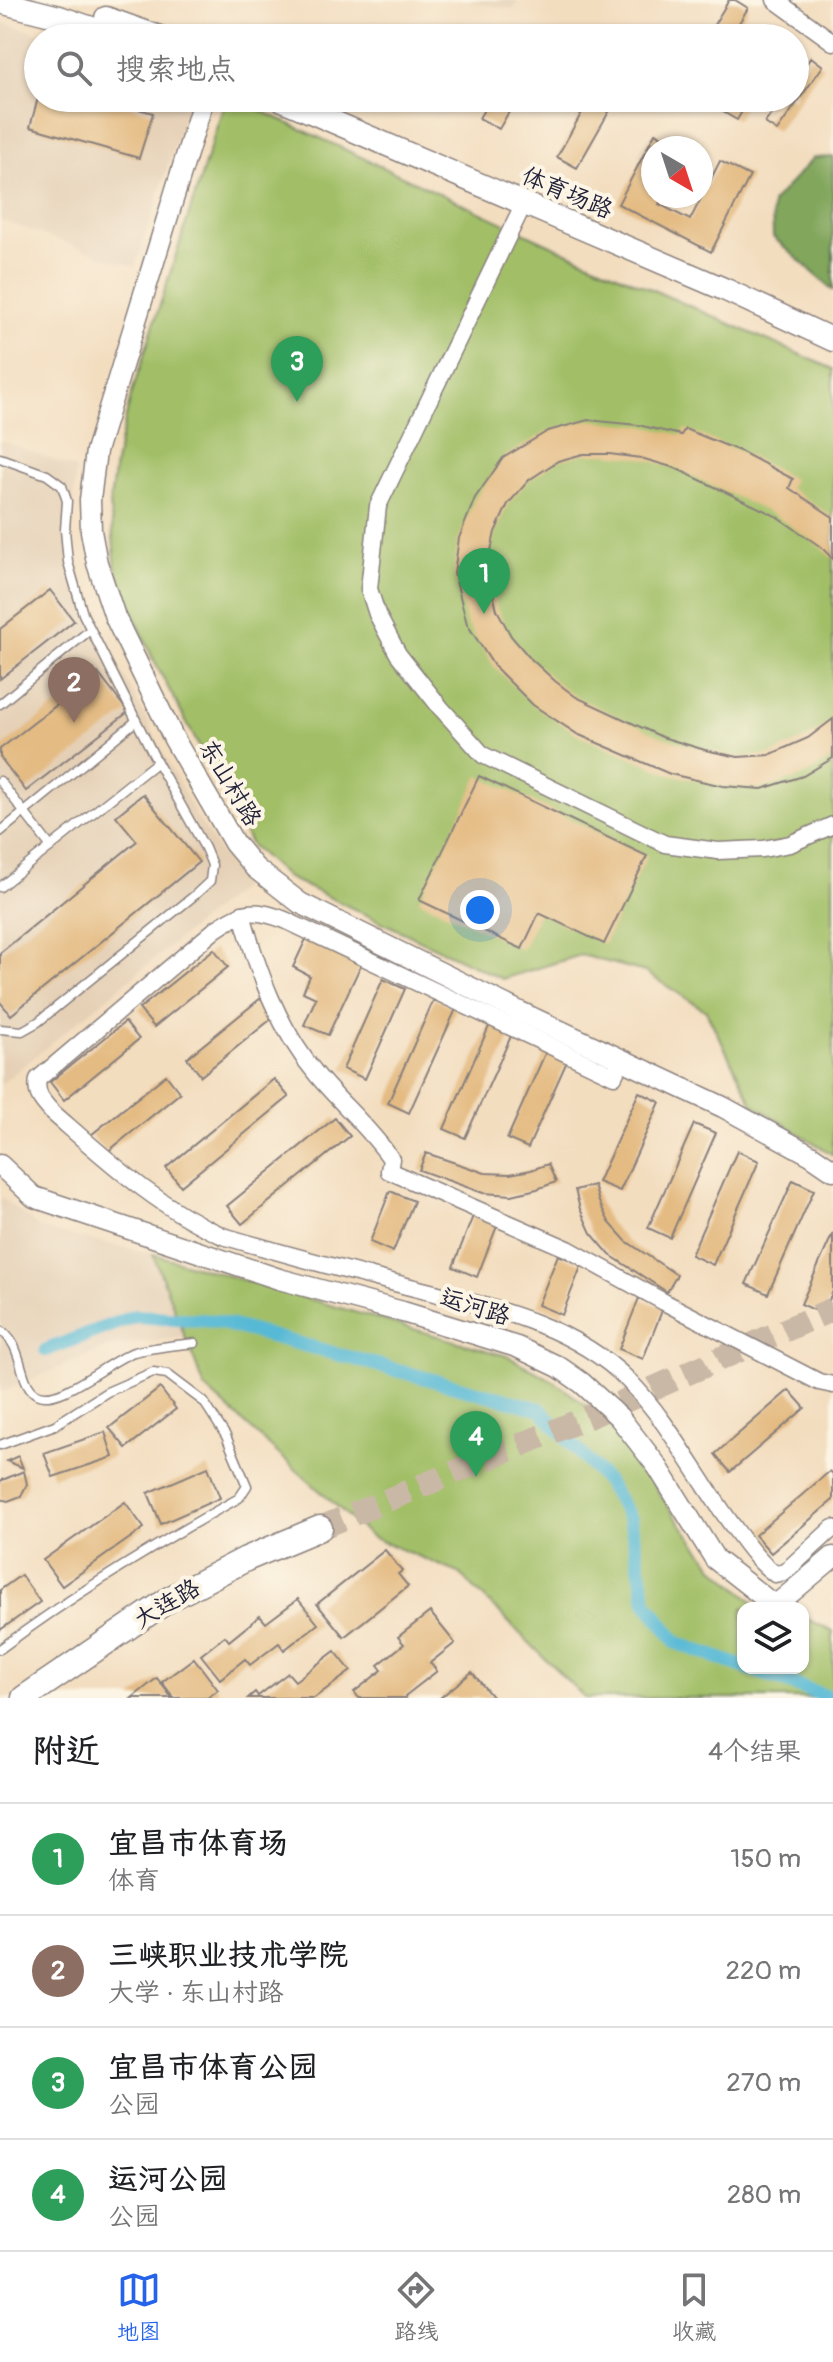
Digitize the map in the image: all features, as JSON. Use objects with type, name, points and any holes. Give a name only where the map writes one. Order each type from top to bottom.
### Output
[{"type":"main road","points":[[48,0],[122,24]]},
{"type":"main road","points":[[0,2],[80,24]]},
{"type":"main road","name":"体育场路","points":[[311,112],[726,290],[833,340]]},
{"type":"main road","name":"体育场路","points":[[343,112],[833,326]]},
{"type":"main road","name":"大连路","points":[[24,1698],[171,1598],[246,1559],[320,1528]]},
{"type":"street","points":[[775,0],[808,24]]},
{"type":"street","points":[[809,25],[833,42]]},
{"type":"street","name":"东山村路","points":[[200,112],[96,451],[90,500],[91,531],[97,563],[115,617],[174,739],[234,843],[255,868],[300,903],[520,1012],[723,1107],[833,1170]]},
{"type":"street","points":[[524,203],[378,506],[369,589],[377,614],[398,654],[483,755],[665,844],[718,851],[763,849],[790,844],[833,825]]},
{"type":"street","points":[[622,1059],[614,1076],[285,920],[255,912],[242,914],[216,929],[38,1079],[36,1088],[52,1112],[160,1201],[193,1223],[282,1253],[486,1307],[554,1329],[595,1354],[627,1379],[650,1406],[728,1521],[766,1568],[775,1574],[785,1572],[833,1528]]},
{"type":"street","points":[[242,914],[270,1000],[296,1048],[318,1077],[381,1144],[391,1159],[389,1171],[568,1249],[808,1377],[833,1385]]},
{"type":"street","name":"运河路","points":[[0,1165],[34,1197],[279,1279],[517,1347],[559,1367],[582,1383],[619,1417],[657,1466],[715,1559],[775,1606],[833,1557]]},
{"type":"lane","points":[[0,458],[47,475],[62,486],[67,501],[65,530],[68,562],[83,614],[212,865],[210,881],[38,1022],[22,1031],[0,1029]]},
{"type":"lane","points":[[0,704],[90,630]]},
{"type":"lane","points":[[0,832],[136,721]]},
{"type":"lane","points":[[0,887],[157,762]]},
{"type":"lane","points":[[0,781],[51,847]]},
{"type":"lane","points":[[0,1330],[8,1335],[14,1345],[30,1390],[39,1396],[66,1391],[112,1361],[133,1352],[195,1343]]},
{"type":"lane","points":[[0,1445],[55,1425],[107,1392],[153,1372],[167,1374],[204,1402],[226,1436],[247,1486],[239,1498],[155,1545],[0,1649]]},
{"type":"shaded area","points":[[457,0],[519,0],[514,9]]},
{"type":"shaded area","points":[[0,22],[24,29],[24,112],[185,112],[135,267],[0,220]]},
{"type":"shaded area","points":[[0,440],[76,469],[71,531],[84,590],[101,631],[196,816],[220,852],[247,883],[0,1085]]},
{"type":"shaded area","points":[[0,1196],[41,1229],[153,1254],[185,1337],[110,1346],[0,1393]]},
{"type":"green space","points":[[222,112],[264,112],[553,246],[833,369],[833,1155],[753,1104],[706,1011],[645,972],[581,955],[502,979],[286,877],[251,845],[152,657],[116,571],[110,502],[115,463],[131,396]]},
{"type":"green space","points":[[833,157],[833,290],[773,237],[772,203],[813,158]]},
{"type":"green space","points":[[153,1254],[507,1356],[554,1381],[607,1421],[714,1567],[754,1602],[737,1602],[737,1674],[809,1674],[809,1620],[833,1631],[833,1698],[585,1698],[459,1573],[371,1537],[205,1388]]},
{"type":"building","points":[[729,0],[748,8],[738,24],[714,24]]},
{"type":"building","points":[[811,57],[823,66],[809,86]]},
{"type":"building","points":[[34,112],[153,113],[139,158],[30,127]]},
{"type":"building","points":[[483,112],[509,112],[499,129],[479,118]]},
{"type":"building","points":[[582,112],[609,112],[577,168],[557,157]]},
{"type":"building","points":[[723,112],[742,112],[737,120]]},
{"type":"building","points":[[772,112],[790,112],[777,131],[765,123]]},
{"type":"building","points":[[641,160],[641,208],[667,208],[690,220],[696,208],[713,208],[713,175],[720,161],[750,176],[711,252],[618,204]]},
{"type":"building","points":[[588,420],[638,425],[681,435],[685,429],[742,452],[793,479],[789,488],[833,517],[833,559],[776,516],[675,468],[641,458],[583,454],[558,461],[529,480],[508,504],[495,532],[489,560],[491,586],[497,610],[511,636],[529,657],[576,697],[662,737],[738,757],[769,755],[808,738],[833,719],[833,758],[803,776],[762,789],[723,786],[670,774],[577,734],[533,705],[494,666],[467,624],[454,573],[459,538],[475,498],[503,458],[548,431]]},
{"type":"building","points":[[50,590],[74,621],[0,679],[0,629]]},
{"type":"building","points":[[98,673],[128,712],[26,791],[0,757],[0,749]]},
{"type":"building","points":[[479,776],[647,856],[604,944],[539,913],[522,949],[419,900]]},
{"type":"building","points":[[143,794],[199,862],[11,1015],[0,1002],[0,953],[137,841],[116,816]]},
{"type":"building","points":[[306,939],[361,965],[328,1035],[304,1025],[316,998],[303,992],[310,976],[293,967]]},
{"type":"building","points":[[214,949],[228,967],[154,1027],[139,1009]]},
{"type":"building","points":[[383,979],[405,989],[365,1079],[343,1069]]},
{"type":"building","points":[[261,998],[275,1016],[201,1076],[187,1058]]},
{"type":"building","points":[[434,999],[456,1009],[409,1113],[388,1103]]},
{"type":"building","points":[[125,1022],[139,1039],[64,1100],[50,1082]]},
{"type":"building","points":[[490,1024],[512,1034],[465,1138],[444,1129]]},
{"type":"building","points":[[547,1049],[568,1059],[528,1148],[507,1139]]},
{"type":"building","points":[[166,1075],[180,1093],[106,1153],[91,1135]]},
{"type":"building","points":[[274,1079],[289,1097],[181,1186],[166,1168]]},
{"type":"building","points":[[639,1092],[660,1102],[620,1191],[598,1182]]},
{"type":"building","points":[[335,1118],[350,1136],[242,1224],[227,1206]]},
{"type":"building","points":[[694,1124],[716,1133],[670,1238],[648,1228]]},
{"type":"building","points":[[737,1151],[759,1161],[713,1265],[691,1255]]},
{"type":"building","points":[[426,1153],[485,1173],[510,1174],[548,1164],[556,1182],[512,1195],[483,1193],[419,1170]]},
{"type":"building","points":[[793,1180],[814,1190],[768,1294],[746,1284]]},
{"type":"building","points":[[594,1185],[609,1222],[626,1241],[677,1275],[667,1292],[610,1255],[591,1233],[575,1190]]},
{"type":"building","points":[[390,1191],[414,1201],[393,1252],[370,1242]]},
{"type":"building","points":[[473,1216],[497,1226],[477,1277],[453,1267]]},
{"type":"building","points":[[833,1233],[833,1291],[823,1314],[801,1304]]},
{"type":"building","points":[[558,1255],[582,1264],[562,1315],[538,1305]]},
{"type":"building","points":[[639,1298],[663,1308],[643,1359],[619,1349]]},
{"type":"building","points":[[160,1388],[176,1409],[126,1448],[109,1428]]},
{"type":"building","points":[[789,1390],[805,1408],[730,1472],[715,1454]]},
{"type":"building","points":[[105,1432],[113,1457],[53,1477],[44,1453]]},
{"type":"building","points":[[18,1456],[23,1468],[7,1461]]},
{"type":"building","points":[[208,1467],[220,1498],[161,1524],[148,1493]]},
{"type":"building","points":[[24,1471],[27,1484],[21,1496],[8,1501],[0,1499],[0,1481]]},
{"type":"building","points":[[830,1471],[833,1474],[833,1500],[771,1553],[755,1535]]},
{"type":"building","points":[[125,1502],[144,1528],[62,1586],[43,1560]]},
{"type":"building","points":[[385,1550],[402,1571],[398,1574],[408,1586],[344,1637],[317,1604]]},
{"type":"building","points":[[21,1575],[40,1602],[0,1630],[0,1590]]},
{"type":"building","points":[[298,1599],[318,1624],[284,1650],[279,1643],[250,1665],[245,1659],[220,1679],[201,1655],[225,1636],[229,1641],[260,1616],[266,1623]]},
{"type":"building","points":[[430,1612],[455,1643],[430,1663],[437,1671],[406,1698],[359,1698],[354,1692],[382,1670],[378,1665],[404,1644],[398,1637]]},
{"type":"building","points":[[335,1651],[351,1671],[314,1698],[248,1698],[255,1692],[258,1696],[288,1673],[295,1681]]},
{"type":"building","points":[[194,1658],[218,1690],[207,1698],[174,1698],[162,1682]]},
{"type":"building","points":[[472,1672],[493,1698],[440,1698]]},
{"type":"building","points":[[157,1678],[172,1698],[132,1698]]},
{"type":"waterway","points":[[46,1350],[135,1316],[214,1321],[540,1409],[607,1482],[630,1519],[646,1602],[677,1643],[737,1665]]},
{"type":"waterway","points":[[764,1674],[831,1698]]},
{"type":"tunnel","points":[[320,1528],[593,1415],[833,1309]]},
{"type":"place","name":"宜昌市体育公园","points":[[297,402]]},
{"type":"place","name":"宜昌市体育场","points":[[484,614]]},
{"type":"place","name":"三峡职业技术学院","points":[[74,723]]},
{"type":"place","name":"运河公园","points":[[476,1477]]}]
